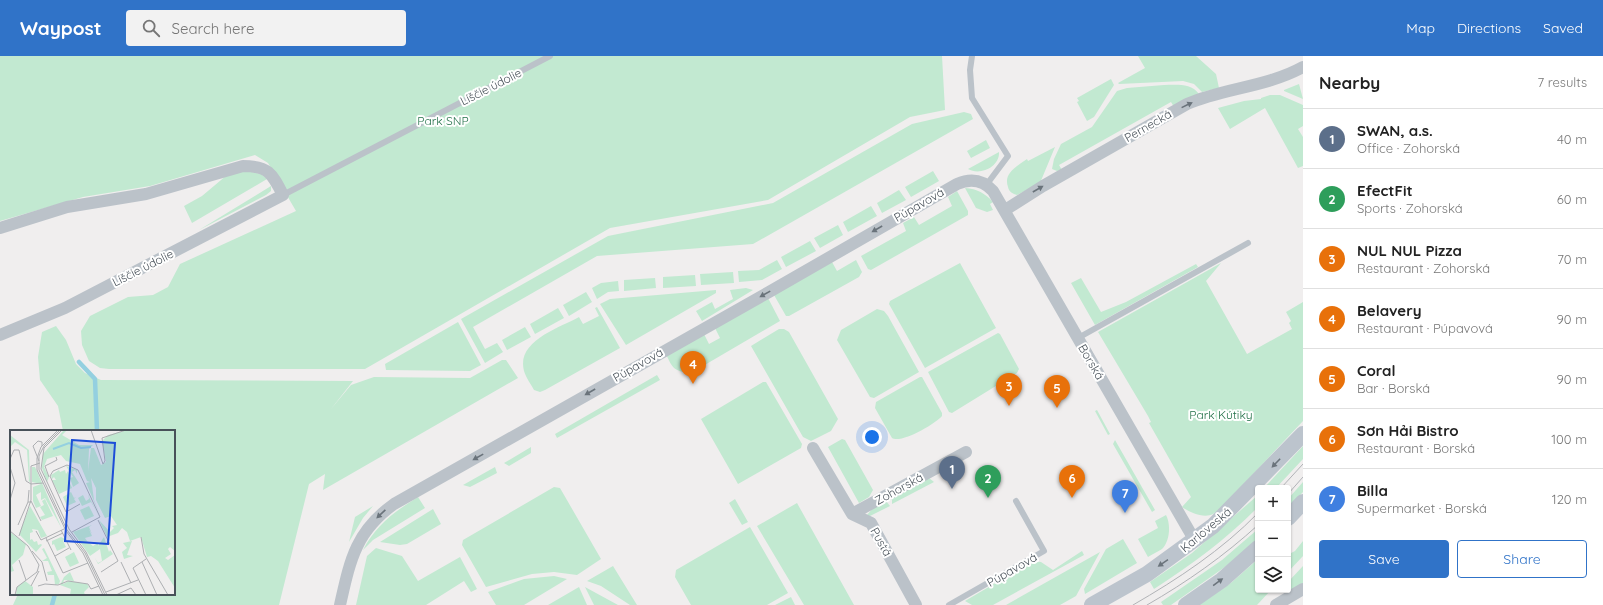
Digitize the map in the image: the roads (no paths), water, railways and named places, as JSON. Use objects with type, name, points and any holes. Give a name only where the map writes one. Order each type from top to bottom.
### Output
[{"type":"main road","name":"Karloveská","points":[[1092,605],[1147,574],[1195,541],[1231,510],[1303,434]]},
{"type":"main road","points":[[1291,515],[1303,502]]},
{"type":"main road","points":[[1186,605],[1222,580],[1255,551]]},
{"type":"street","name":"Pernecká","points":[[1005,210],[1043,186],[1187,104],[1214,94],[1259,84],[1303,67]]},
{"type":"street","points":[[0,228],[67,207],[146,194],[243,166],[257,166],[270,173],[283,194]]},
{"type":"street","name":"Púpavová","points":[[340,605],[349,568],[361,536],[376,519],[394,504],[957,184],[973,180],[987,184]]},
{"type":"street","name":"Borská","points":[[987,184],[1005,210],[1195,541]]},
{"type":"street","name":"Líščie údolie","points":[[0,335],[65,308],[283,194]]},
{"type":"street","points":[[813,448],[852,514]]},
{"type":"street","name":"Zohorská","points":[[852,514],[966,452]]},
{"type":"street","name":"Pustá","points":[[852,514],[871,523],[916,605]]},
{"type":"street","points":[[1276,605],[1303,589]]},
{"type":"lane","name":"Líščie údolie","points":[[283,194],[550,56]]},
{"type":"lane","points":[[972,56],[970,70],[972,98],[1008,156],[987,184]]},
{"type":"lane","points":[[1078,338],[1248,243]]},
{"type":"lane","name":"Púpavová","points":[[949,605],[1044,551],[1016,501]]},
{"type":"waterway","points":[[79,362],[95,379],[97,430]]},
{"type":"waterway","points":[[52,605],[55,595]]},
{"type":"tram line","points":[[1284,485],[1303,464]]},
{"type":"tram line","points":[[1291,491],[1303,477]]},
{"type":"tram line","points":[[1133,605],[1199,563],[1230,539],[1255,516]]},
{"type":"tram line","points":[[1147,605],[1205,568],[1255,528]]},
{"type":"place","name":"Belavery","points":[[693,384]]},
{"type":"place","name":"NUL NUL Pizza","points":[[1009,406]]},
{"type":"place","name":"Coral","points":[[1057,408]]},
{"type":"place","name":"SWAN, a.s.","points":[[952,489]]},
{"type":"place","name":"EfectFit","points":[[988,498]]},
{"type":"place","name":"Sơn Hải Bistro","points":[[1072,498]]},
{"type":"place","name":"Billa","points":[[1125,513]]},
{"type":"park label","name":"Park SNP","points":[[443,121]]},
{"type":"park label","name":"Park Kútiky","points":[[1221,415]]}]
